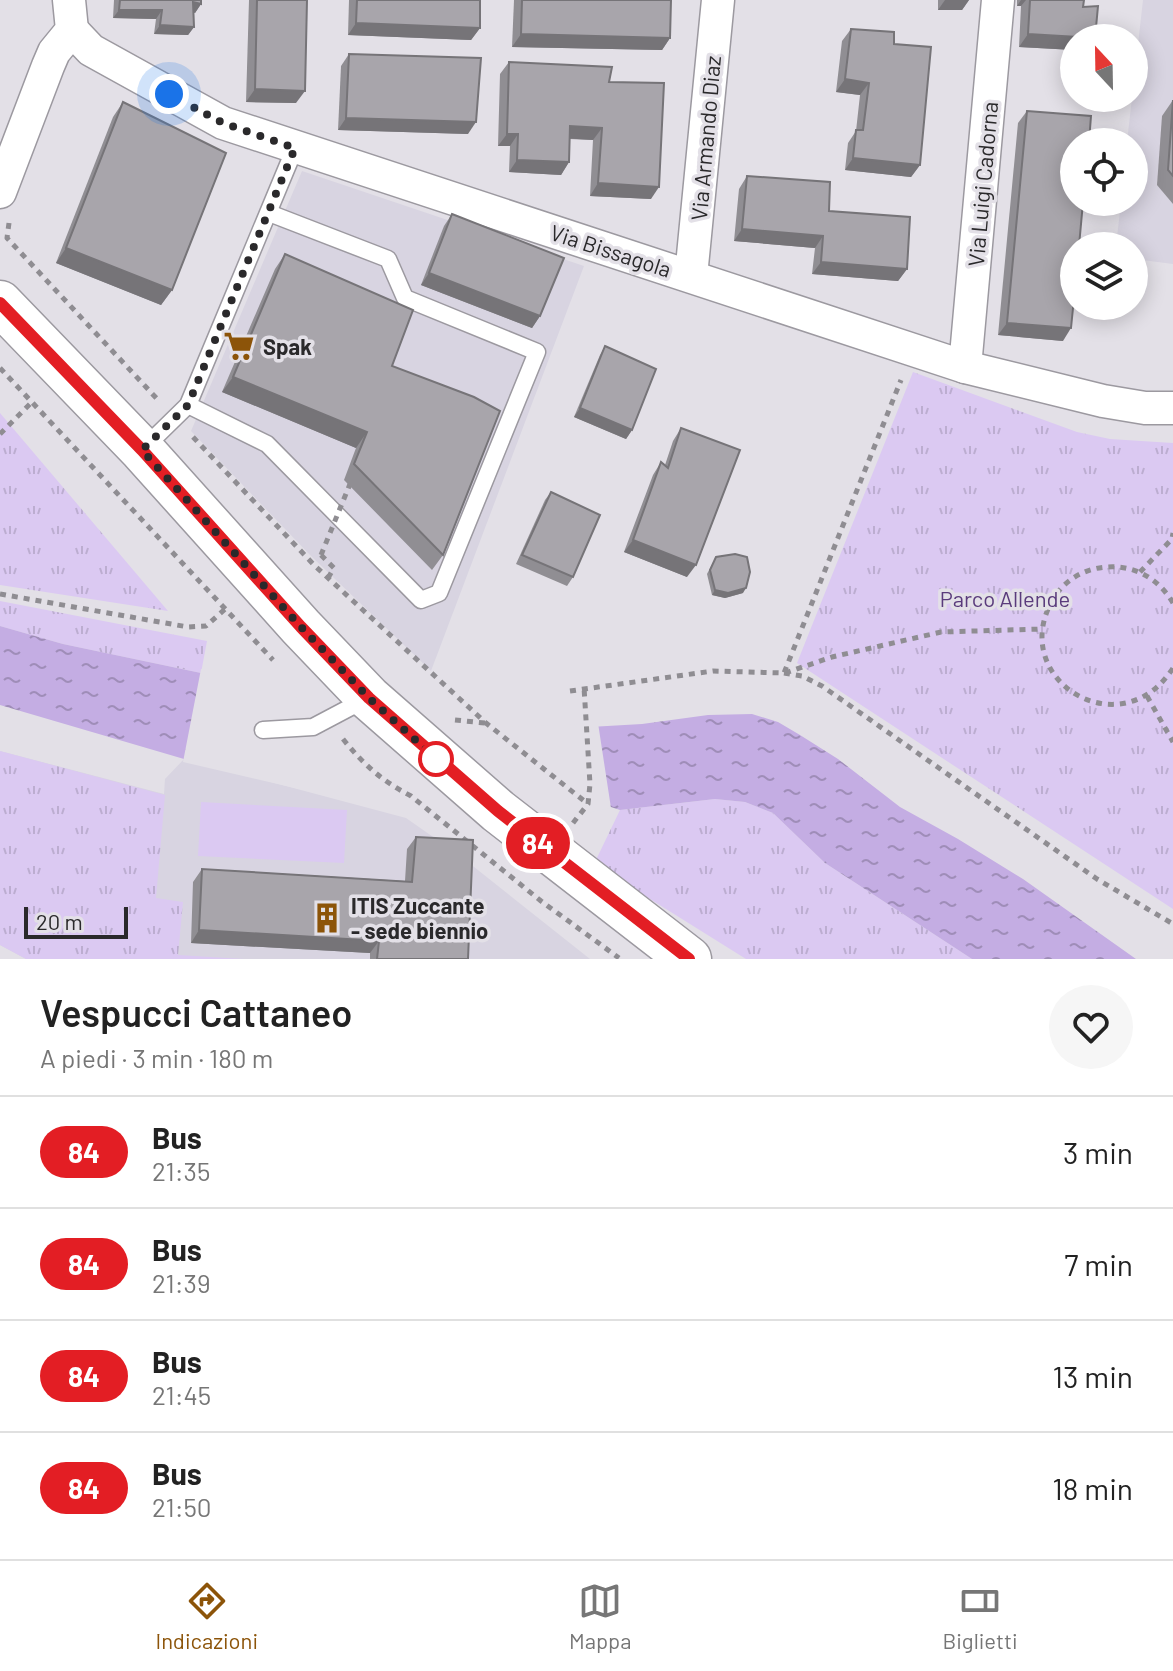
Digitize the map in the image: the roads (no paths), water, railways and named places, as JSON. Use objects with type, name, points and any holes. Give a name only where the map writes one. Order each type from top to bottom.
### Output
[{"type":"main road","points":[[0,303],[142,450],[366,695],[507,819],[689,959]]},
{"type":"street","name":"Via Armando Diaz","points":[[691,276],[718,0]]},
{"type":"street","name":"Via Luigi Cadorna","points":[[965,367],[998,0]]},
{"type":"street","name":"Via Bissagola","points":[[70,15],[91,50],[223,123],[965,367],[1103,401],[1145,408],[1173,408]]},
{"type":"street","points":[[0,192],[70,15]]},
{"type":"lane","points":[[142,450],[188,405],[295,148]]},
{"type":"lane","points":[[188,405],[267,444],[421,600],[439,593],[537,352],[405,298],[388,259],[269,213]]},
{"type":"lane","points":[[263,730],[313,727],[366,695]]},
{"type":"water","points":[[0,626],[63,644],[201,673],[254,693],[448,728],[520,731],[752,714],[778,722],[838,759],[900,807],[1023,879],[1136,959],[972,959],[825,863],[773,813],[745,802],[715,799],[620,810],[611,807],[553,819],[184,759],[0,705]]},
{"type":"place","name":"Spak","points":[[239,346]]},
{"type":"place","name":"ITIS Zuccante - sede biennio","points":[[327,918]]},
{"type":"park label","name":"Parco Allende","points":[[1005,598]]}]
